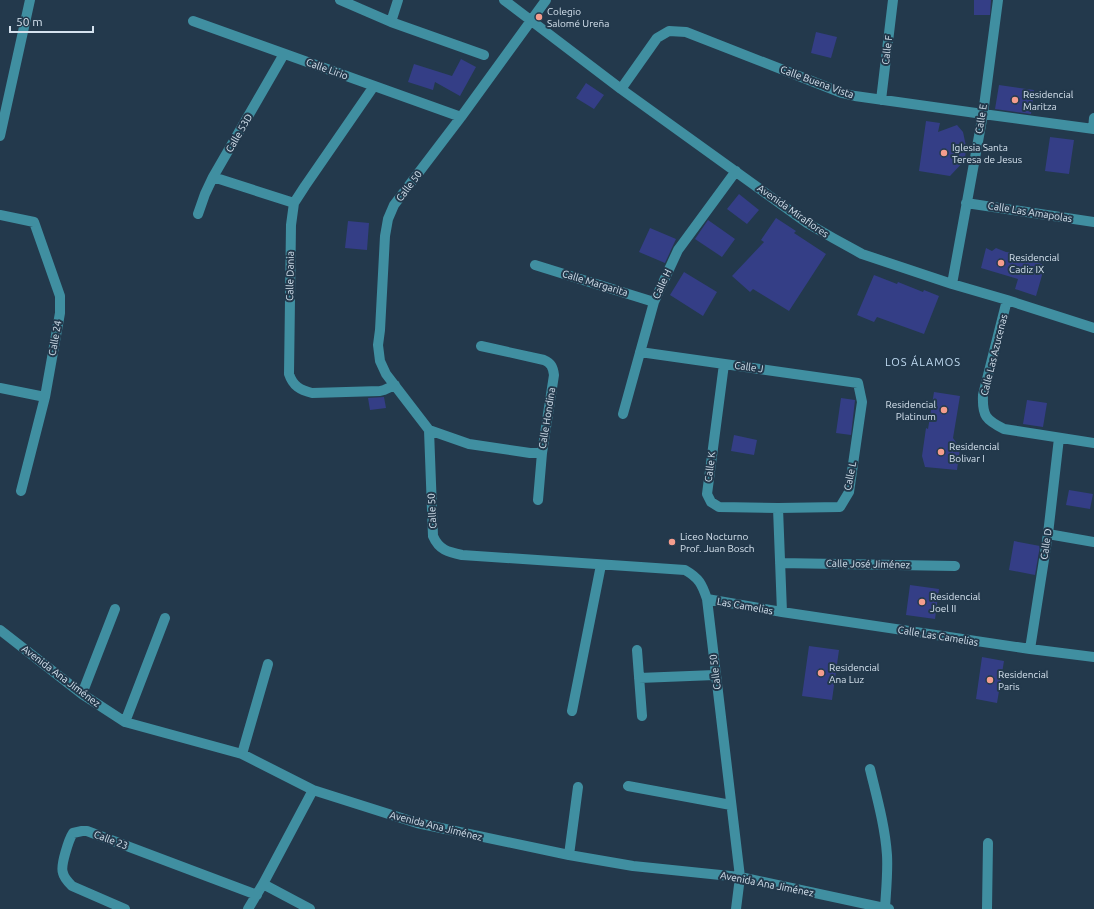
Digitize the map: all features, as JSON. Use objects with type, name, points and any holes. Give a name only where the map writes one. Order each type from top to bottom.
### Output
[{"type":"street","points":[[0,136],[30,0]]},
{"type":"street","points":[[340,0],[392,22],[484,55]]},
{"type":"street","points":[[392,22],[398,0]]},
{"type":"street","name":"Avenida Miraflores","points":[[504,0],[621,89],[808,222],[833,238],[862,254],[952,284],[1094,328]]},
{"type":"street","name":"Calle 50","points":[[546,0],[461,117],[394,205],[388,219],[385,236],[378,345],[380,361],[386,374],[429,430],[434,536],[436,543],[442,549],[462,555],[685,570],[694,575],[703,587],[707,599],[740,877],[736,909]]},
{"type":"street","name":"Calle F","points":[[881,100],[893,0]]},
{"type":"street","name":"Calle E","points":[[952,284],[983,114],[998,0]]},
{"type":"street","name":"Calle Lirio","points":[[193,21],[461,117]]},
{"type":"street","name":"Calle Buena Vista","points":[[621,89],[657,38],[669,31],[677,31],[686,32],[842,93],[881,100],[1093,129]]},
{"type":"street","name":"Calle 53D","points":[[198,214],[213,177],[284,54]]},
{"type":"street","name":"Calle Dania","points":[[374,86],[294,203],[291,225],[289,374],[292,382],[297,387],[312,393],[380,391],[395,385]]},
{"type":"street","points":[[1093,129],[1094,118]]},
{"type":"street","name":"Calle H","points":[[623,414],[654,302],[678,250],[736,171]]},
{"type":"street","points":[[213,177],[294,203]]},
{"type":"street","name":"Calle Las Amapolas","points":[[966,203],[1094,222]]},
{"type":"street","name":"Calle 24","points":[[0,215],[34,222],[60,296],[60,313],[45,397],[21,490]]},
{"type":"street","name":"Calle Margarita","points":[[535,265],[654,302]]},
{"type":"street","name":"Calle Las Azucenas","points":[[1007,300],[983,395],[983,406],[986,416],[994,424],[1004,429],[1094,443]]},
{"type":"street","name":"Calle Hondina","points":[[429,430],[468,444],[530,453],[542,453],[554,375],[552,366],[544,360],[482,346]]},
{"type":"street","name":"Calle J","points":[[640,352],[858,383]]},
{"type":"street","name":"Calle K","points":[[724,364],[707,494],[711,502],[719,507],[778,508]]},
{"type":"street","name":"Calle L","points":[[778,508],[840,507],[849,492],[862,402],[858,383]]},
{"type":"street","points":[[0,388],[45,397]]},
{"type":"street","name":"Calle D","points":[[1030,649],[1048,534],[1059,438]]},
{"type":"street","points":[[538,500],[542,453]]},
{"type":"street","points":[[778,508],[782,612]]},
{"type":"street","points":[[1048,534],[1094,542]]},
{"type":"street","name":"Calle José Jiménez","points":[[780,563],[955,566]]},
{"type":"street","points":[[572,711],[601,564]]},
{"type":"street","name":"Las Camelias","points":[[707,599],[782,612]]},
{"type":"street","points":[[82,694],[115,609]]},
{"type":"street","name":"Calle Las Camelias","points":[[782,612],[1030,649],[1094,657]]},
{"type":"street","points":[[125,722],[165,618]]},
{"type":"street","name":"Avenida Ana Jiménez","points":[[0,630],[82,694],[125,722],[242,754],[312,790],[417,823],[569,855],[633,866],[740,877],[887,909]]},
{"type":"street","points":[[637,650],[642,716]]},
{"type":"street","points":[[242,754],[268,664]]},
{"type":"street","points":[[639,678],[715,675]]},
{"type":"street","points":[[870,769],[885,836],[887,857],[887,909]]},
{"type":"street","points":[[628,786],[731,805]]},
{"type":"street","points":[[569,855],[578,787]]},
{"type":"street","points":[[248,909],[263,884],[312,790]]},
{"type":"street","name":"Calle 23","points":[[125,909],[72,886],[66,880],[62,872],[63,865],[70,838],[73,833],[82,830],[87,831],[257,895]]},
{"type":"street","points":[[987,909],[988,843]]},
{"type":"street","points":[[263,884],[310,909]]},
{"type":"building","points":[[974,0],[991,0],[990,15],[974,15]]},
{"type":"building","points":[[816,32],[837,37],[831,58],[811,53]]},
{"type":"building","points":[[461,59],[476,67],[460,96],[435,82],[433,90],[408,82],[414,64],[452,76]]},
{"type":"building","points":[[586,83],[604,95],[594,109],[576,98]]},
{"type":"building","name":"Residencial Maritza","points":[[999,85],[1034,90],[1031,114],[995,109]]},
{"type":"building","name":"Iglesia Santa Teresa de Jesus","points":[[926,121],[940,123],[938,132],[957,125],[963,132],[966,146],[965,160],[950,176],[919,171]]},
{"type":"building","points":[[1050,137],[1074,140],[1069,174],[1045,171]]},
{"type":"building","points":[[739,194],[759,210],[747,224],[727,209]]},
{"type":"building","points":[[776,218],[796,231],[794,233],[826,254],[789,311],[753,289],[750,292],[732,276],[764,242],[761,240]]},
{"type":"building","points":[[708,220],[735,239],[722,257],[695,239]]},
{"type":"building","points":[[348,221],[369,223],[367,250],[345,248]]},
{"type":"building","points":[[650,228],[676,239],[665,263],[639,252]]},
{"type":"building","points":[[986,248],[992,251],[996,248],[1014,253],[1014,256],[1045,265],[1036,296],[1015,289],[1018,279],[981,268]]},
{"type":"building","points":[[684,272],[717,292],[703,316],[670,295]]},
{"type":"building","points":[[874,275],[897,284],[898,282],[923,292],[924,290],[939,296],[924,334],[877,317],[874,322],[857,315]]},
{"type":"building","points":[[934,392],[960,396],[953,438],[960,448],[957,470],[925,467],[922,456],[926,428],[928,429]]},
{"type":"building","points":[[384,397],[386,408],[370,410],[368,398]]},
{"type":"building","points":[[841,398],[855,400],[851,435],[836,433]]},
{"type":"building","points":[[1027,400],[1047,403],[1043,427],[1023,424]]},
{"type":"building","points":[[734,435],[757,440],[754,455],[731,451]]},
{"type":"building","points":[[1069,490],[1093,494],[1090,509],[1066,505]]},
{"type":"building","points":[[1014,541],[1040,546],[1035,575],[1009,570]]},
{"type":"building","name":"Residencial Joel II","points":[[910,585],[939,589],[935,619],[906,615]]},
{"type":"building","name":"Residencial Ana Luz","points":[[809,646],[839,650],[832,700],[802,696]]},
{"type":"building","name":"Residencial Paris","points":[[982,657],[1004,661],[997,703],[976,699]]},
{"type":"place","name":"Colegio Salomé Ureña","points":[[539,17]]},
{"type":"place","name":"Residencial Maritza","points":[[1015,100]]},
{"type":"place","name":"Iglesia Santa Teresa de Jesus","points":[[944,153]]},
{"type":"place","name":"Residencial Cadiz IX","points":[[1001,263]]},
{"type":"place","name":"Residencial Platinum","points":[[944,410]]},
{"type":"place","name":"Residencial Bolivar I","points":[[941,452]]},
{"type":"place","name":"Liceo Nocturno Prof. Juan Bosch","points":[[672,542]]},
{"type":"place","name":"Residencial Joel II","points":[[922,602]]},
{"type":"place","name":"Residencial Ana Luz","points":[[821,673]]},
{"type":"place","name":"Residencial Paris","points":[[990,680]]},
{"type":"district","name":"LOS ÁLAMOS","points":[[923,362]]}]
